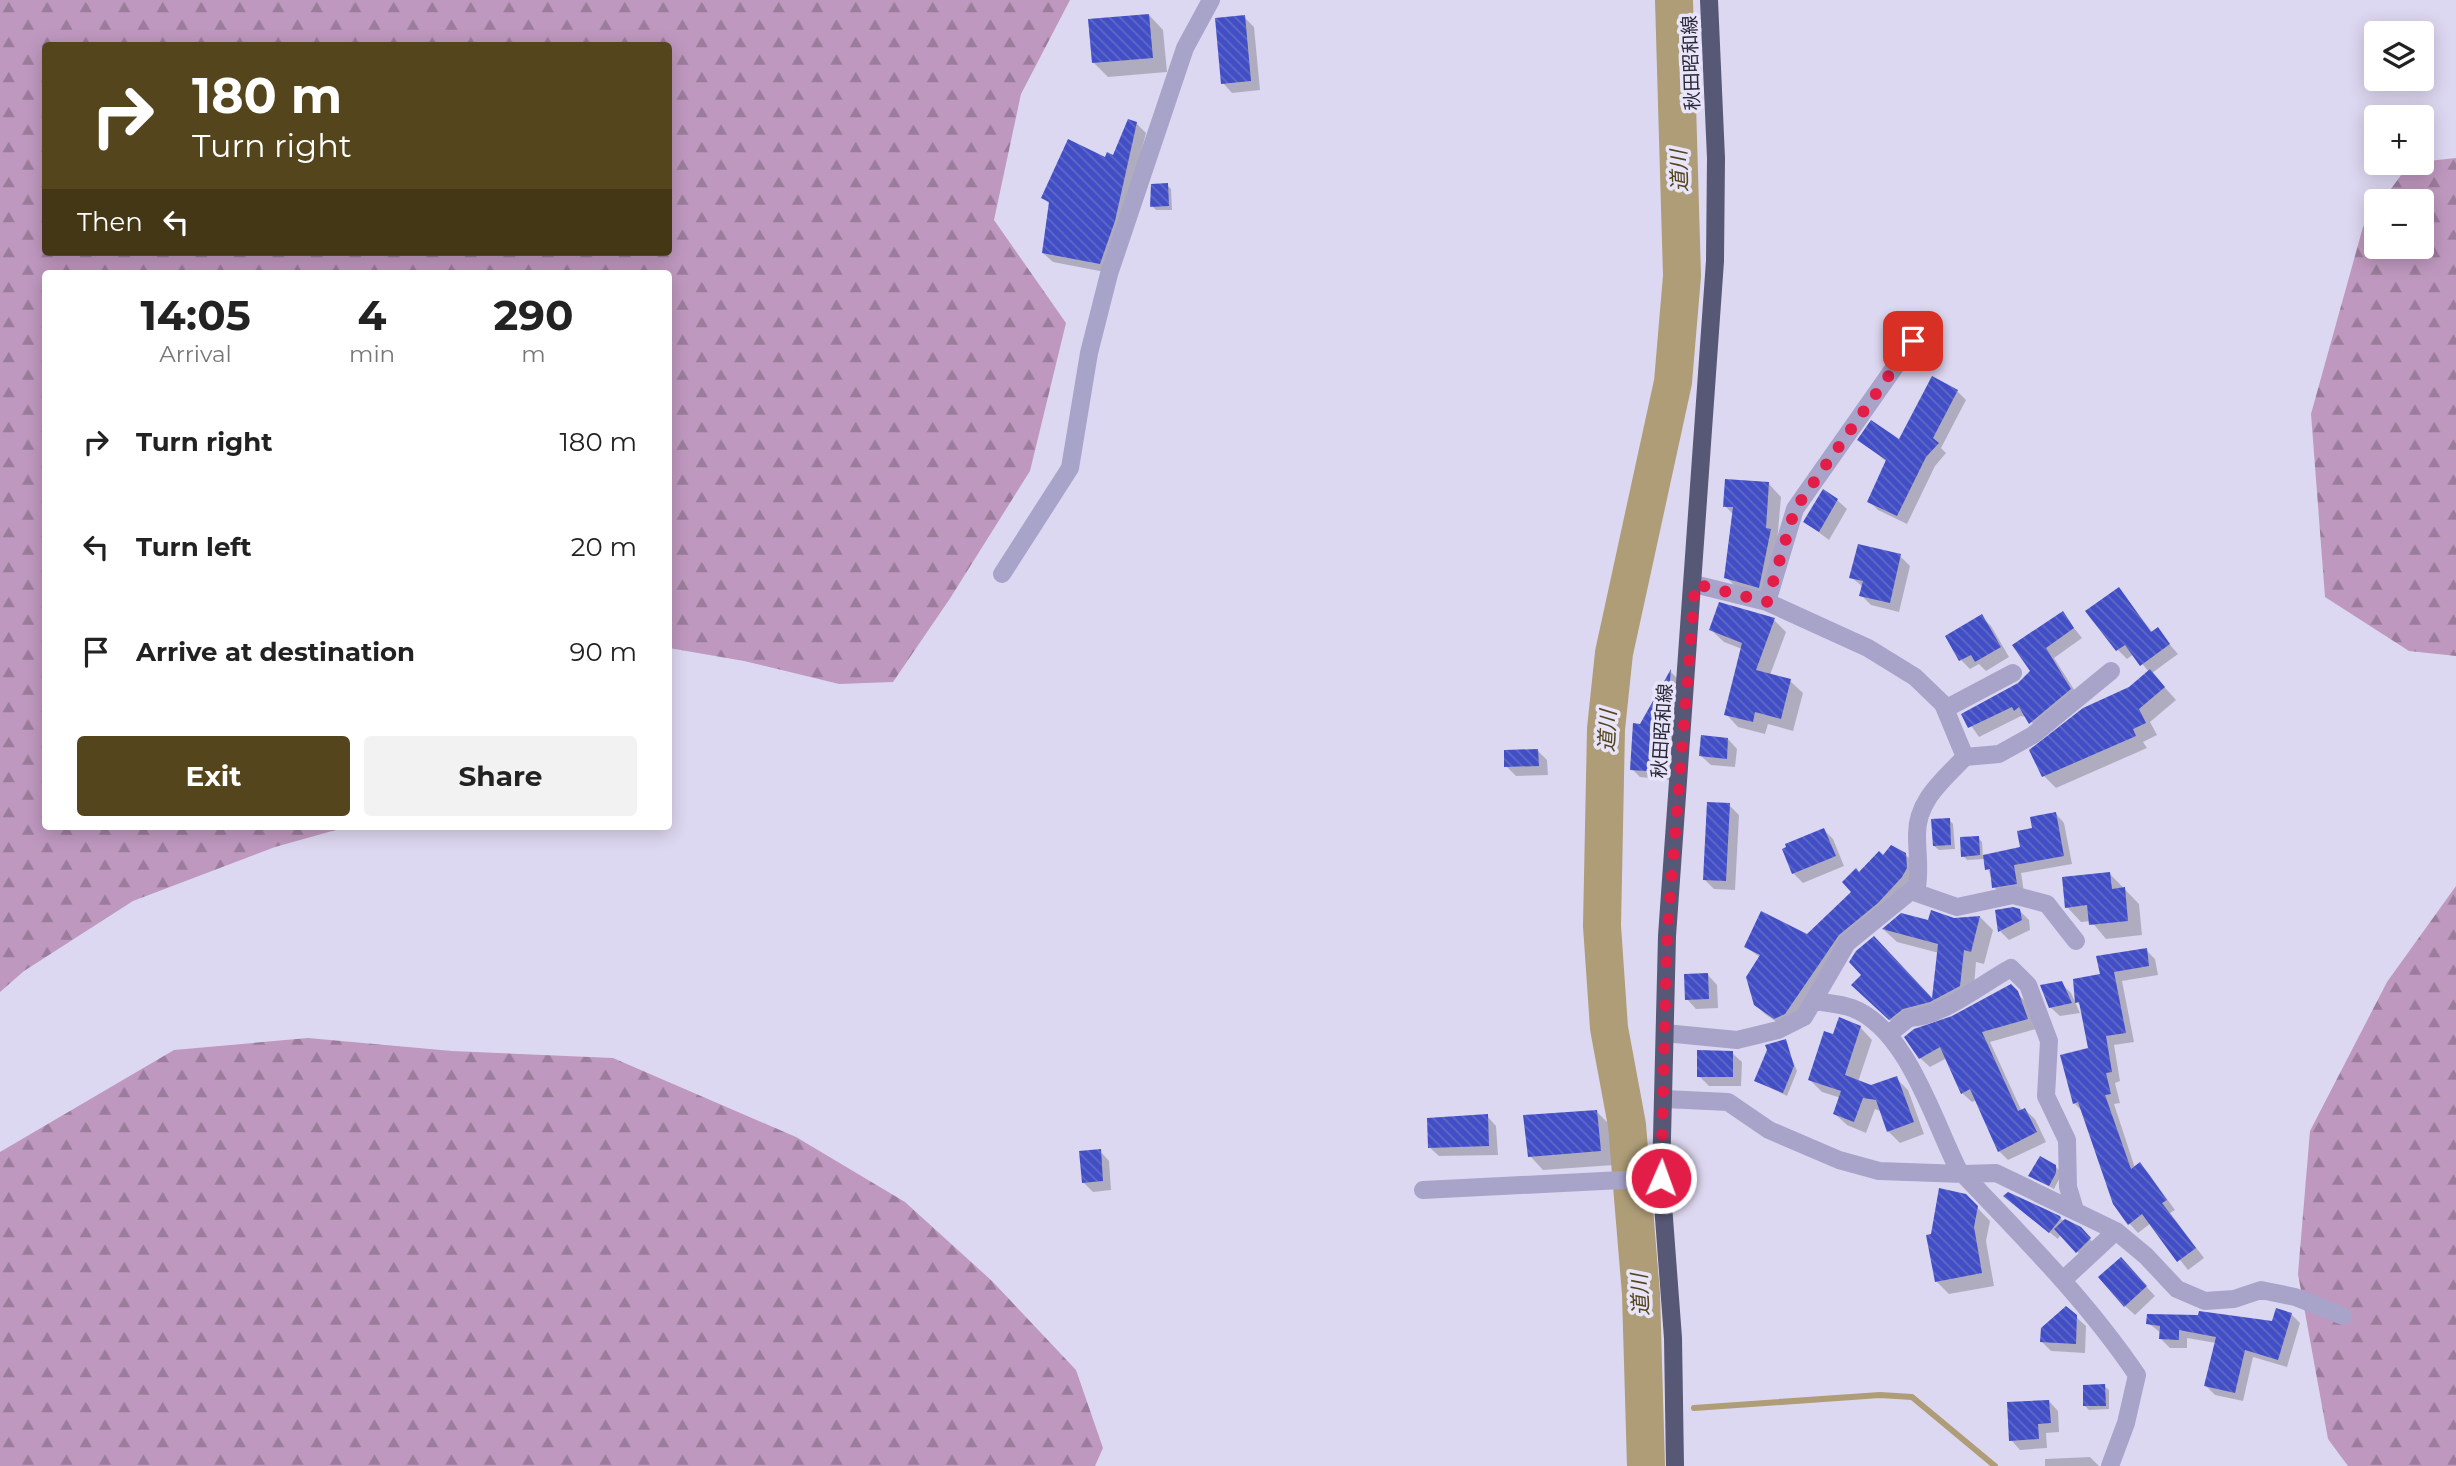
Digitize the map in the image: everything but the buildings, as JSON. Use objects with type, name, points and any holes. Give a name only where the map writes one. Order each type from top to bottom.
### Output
[{"type":"main road","name":"秋田昭和線","points":[[1675,1466],[1673,1338],[1661,1178],[1667,936],[1695,584],[1715,261],[1716,158],[1709,0]]},
{"type":"street","points":[[1002,574],[1070,468],[1089,353],[1108,274],[1185,48],[1211,0]]},
{"type":"street","points":[[1767,602],[1795,509],[1913,341]]},
{"type":"street","points":[[1695,584],[1767,602],[1868,648],[1915,677],[1945,709],[1965,757]]},
{"type":"street","points":[[1665,1034],[1737,1040],[1778,1030],[1804,1017],[1847,943],[1917,886],[1920,868],[1916,833],[1926,798],[1965,757],[1999,754],[2033,735],[2111,671]]},
{"type":"street","points":[[1945,709],[2013,673]]},
{"type":"street","points":[[1911,891],[1957,907],[2013,895],[2047,904],[2076,941]]},
{"type":"street","points":[[1890,1033],[1909,1018],[1921,1018],[1940,1012],[2011,968],[2028,985],[2049,1041],[2046,1096],[2067,1140],[2068,1187],[2076,1210]]},
{"type":"street","points":[[1815,1001],[1853,1008],[1890,1033],[1961,1174],[2063,1280],[2114,1342],[2137,1375],[2126,1423],[2109,1466]]},
{"type":"street","points":[[1665,1099],[1728,1102],[1769,1130],[1839,1160],[1879,1171],[1961,1174],[1996,1172],[2116,1231],[2146,1255],[2177,1289],[2205,1301],[2234,1299],[2262,1290],[2295,1297],[2343,1316]]},
{"type":"street","points":[[1423,1190],[1661,1178]]},
{"type":"street","points":[[2063,1280],[2116,1231]]},
{"type":"green space","points":[[0,0],[1070,0],[1021,94],[994,220],[1066,323],[1030,471],[949,600],[893,682],[839,684],[744,661],[672,649],[672,270],[42,270],[42,830],[336,830],[275,847],[133,901],[24,971],[0,992]]},
{"type":"green space","points":[[2456,158],[2456,656],[2409,651],[2325,597],[2311,414],[2364,226],[2364,259],[2434,259],[2434,189],[2391,189],[2401,175],[2434,175],[2434,160]]},
{"type":"green space","points":[[2456,886],[2456,1466],[2348,1466],[2328,1439],[2298,1274],[2310,1131],[2387,982]]},
{"type":"green space","points":[[308,1038],[452,1051],[613,1058],[796,1137],[905,1202],[992,1281],[1076,1370],[1103,1448],[1095,1466],[0,1466],[0,1152],[174,1050]]},
{"type":"waterway","name":"道川","points":[[1646,1466],[1641,1294],[1627,1125],[1609,1028],[1602,926],[1606,729],[1614,653],[1673,382],[1682,276],[1674,0]]},
{"type":"waterway","points":[[1694,1408],[1880,1395],[1912,1397],[1995,1466]]},
{"type":"waterway","points":[[1644,1407],[1655,1407]]},
{"type":"route","points":[[1661,1178],[1667,936],[1695,584],[1767,602],[1795,509],[1913,341]]}]
